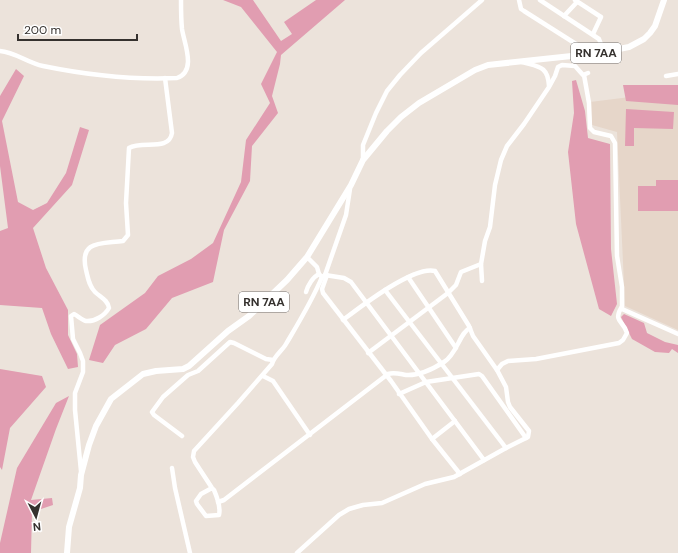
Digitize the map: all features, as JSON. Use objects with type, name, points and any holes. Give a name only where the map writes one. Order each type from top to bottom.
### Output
[{"type":"main road","name":"RN 7AA","points":[[190,369],[228,331],[249,316],[287,280],[307,257],[351,185],[363,160],[387,131],[401,117],[419,103],[475,70],[488,65],[586,55],[629,47],[644,39],[655,26],[664,0]]},
{"type":"main road","points":[[66,553],[69,527],[80,488],[81,475],[89,445],[96,426],[112,399],[143,374],[156,371],[190,369]]},
{"type":"street","points":[[0,51],[10,52],[41,66],[82,72],[126,77],[165,78],[182,76],[186,72],[188,65],[188,54],[182,29],[181,0]]},
{"type":"street","points":[[363,160],[363,145],[387,90],[420,52],[482,0]]},
{"type":"street","points":[[519,0],[521,9],[576,44],[586,55]]},
{"type":"street","points":[[540,0],[593,34],[599,39],[604,52]]},
{"type":"street","points":[[564,16],[576,1],[601,18],[593,34]]},
{"type":"street","points":[[519,61],[544,70],[548,75],[549,87]]},
{"type":"street","points":[[482,281],[481,264],[485,241],[490,227],[495,185],[501,160],[507,146],[549,87],[555,76],[557,68],[560,65],[575,66],[582,74],[586,74],[590,103],[590,128],[594,132],[611,136],[615,143],[616,256],[622,287],[621,308],[618,313],[618,318],[627,333],[623,340],[619,343],[536,359],[508,361],[502,364],[497,370]]},
{"type":"street","points":[[666,76],[678,74]]},
{"type":"street","points":[[81,475],[75,410],[75,393],[83,372],[80,353],[73,339],[71,316],[74,314],[86,321],[91,320],[106,313],[109,308],[107,303],[94,292],[89,283],[84,261],[85,252],[88,248],[93,246],[123,241],[127,238],[126,203],[129,148],[135,145],[164,144],[171,138],[172,133],[165,78]]},
{"type":"street","points":[[212,488],[199,495],[196,501],[205,515],[218,515],[220,512],[218,502],[212,488],[194,460],[194,451],[263,376],[272,364],[273,360],[285,346],[302,318],[323,275],[346,215],[351,185]]},
{"type":"street","points":[[307,257],[323,275],[322,292],[460,474]]},
{"type":"street","points":[[368,353],[448,293],[456,285],[461,272],[481,264]]},
{"type":"street","points":[[297,553],[339,515],[349,509],[363,505],[382,503],[420,486],[460,474],[529,436],[529,431],[509,405],[506,387],[497,370],[473,336],[470,328],[438,274],[433,270],[408,277],[366,302],[343,320]]},
{"type":"street","points":[[306,292],[309,284],[316,275],[348,279],[484,460]]},
{"type":"street","points":[[408,277],[456,348]]},
{"type":"street","points":[[385,290],[440,364],[452,377],[506,448]]},
{"type":"street","points":[[621,308],[678,334]]},
{"type":"street","points":[[218,502],[224,500],[386,376],[392,373],[405,375],[420,374],[449,358],[465,331],[470,328]]},
{"type":"street","points":[[182,436],[154,416],[152,412],[163,397],[188,375],[190,369],[198,371],[222,348],[231,342],[266,359],[273,360]]},
{"type":"street","points":[[399,394],[426,382],[476,373],[481,375],[526,438]]},
{"type":"street","points":[[263,376],[273,381],[310,435]]},
{"type":"street","points":[[432,439],[455,422]]},
{"type":"street","points":[[172,468],[174,488],[190,553]]},
{"type":"shaded area","points":[[223,0],[253,0],[281,41],[292,34],[284,22],[316,0],[345,0],[281,55],[272,96],[278,113],[252,146],[250,181],[224,230],[213,282],[172,298],[146,329],[115,345],[103,363],[89,360],[100,325],[145,293],[158,276],[191,259],[213,243],[241,182],[246,140],[270,103],[261,84],[277,52],[241,7]]},
{"type":"shaded area","points":[[16,69],[24,76],[2,121],[18,202],[33,210],[47,203],[66,173],[80,127],[89,130],[72,185],[33,228],[46,268],[68,310],[68,335],[77,354],[78,367],[68,369],[51,334],[42,308],[0,305],[0,231],[8,228],[0,166],[0,96]]},
{"type":"shaded area","points":[[576,80],[585,111],[588,138],[610,144],[611,249],[617,304],[611,316],[599,309],[576,224],[568,152],[574,113],[572,81]]},
{"type":"shaded area","points":[[623,85],[678,85],[678,105],[626,101]]},
{"type":"shaded area","points":[[678,91],[678,330],[625,306],[617,132],[592,125],[590,102]]},
{"type":"shaded area","points":[[626,109],[674,112],[673,129],[634,128],[634,146],[625,146]]},
{"type":"shaded area","points":[[656,180],[678,180],[678,211],[638,211],[638,186],[656,186]]},
{"type":"shaded area","points":[[624,314],[644,323],[647,333],[665,342],[678,345],[678,353],[672,349],[669,353],[655,352],[632,339],[621,317]]},
{"type":"shaded area","points":[[0,369],[42,376],[46,387],[10,428],[2,470],[0,467]]},
{"type":"shaded area","points":[[69,396],[31,500],[52,498],[53,505],[32,512],[31,553],[0,553],[0,543],[17,468],[56,403]]}]
